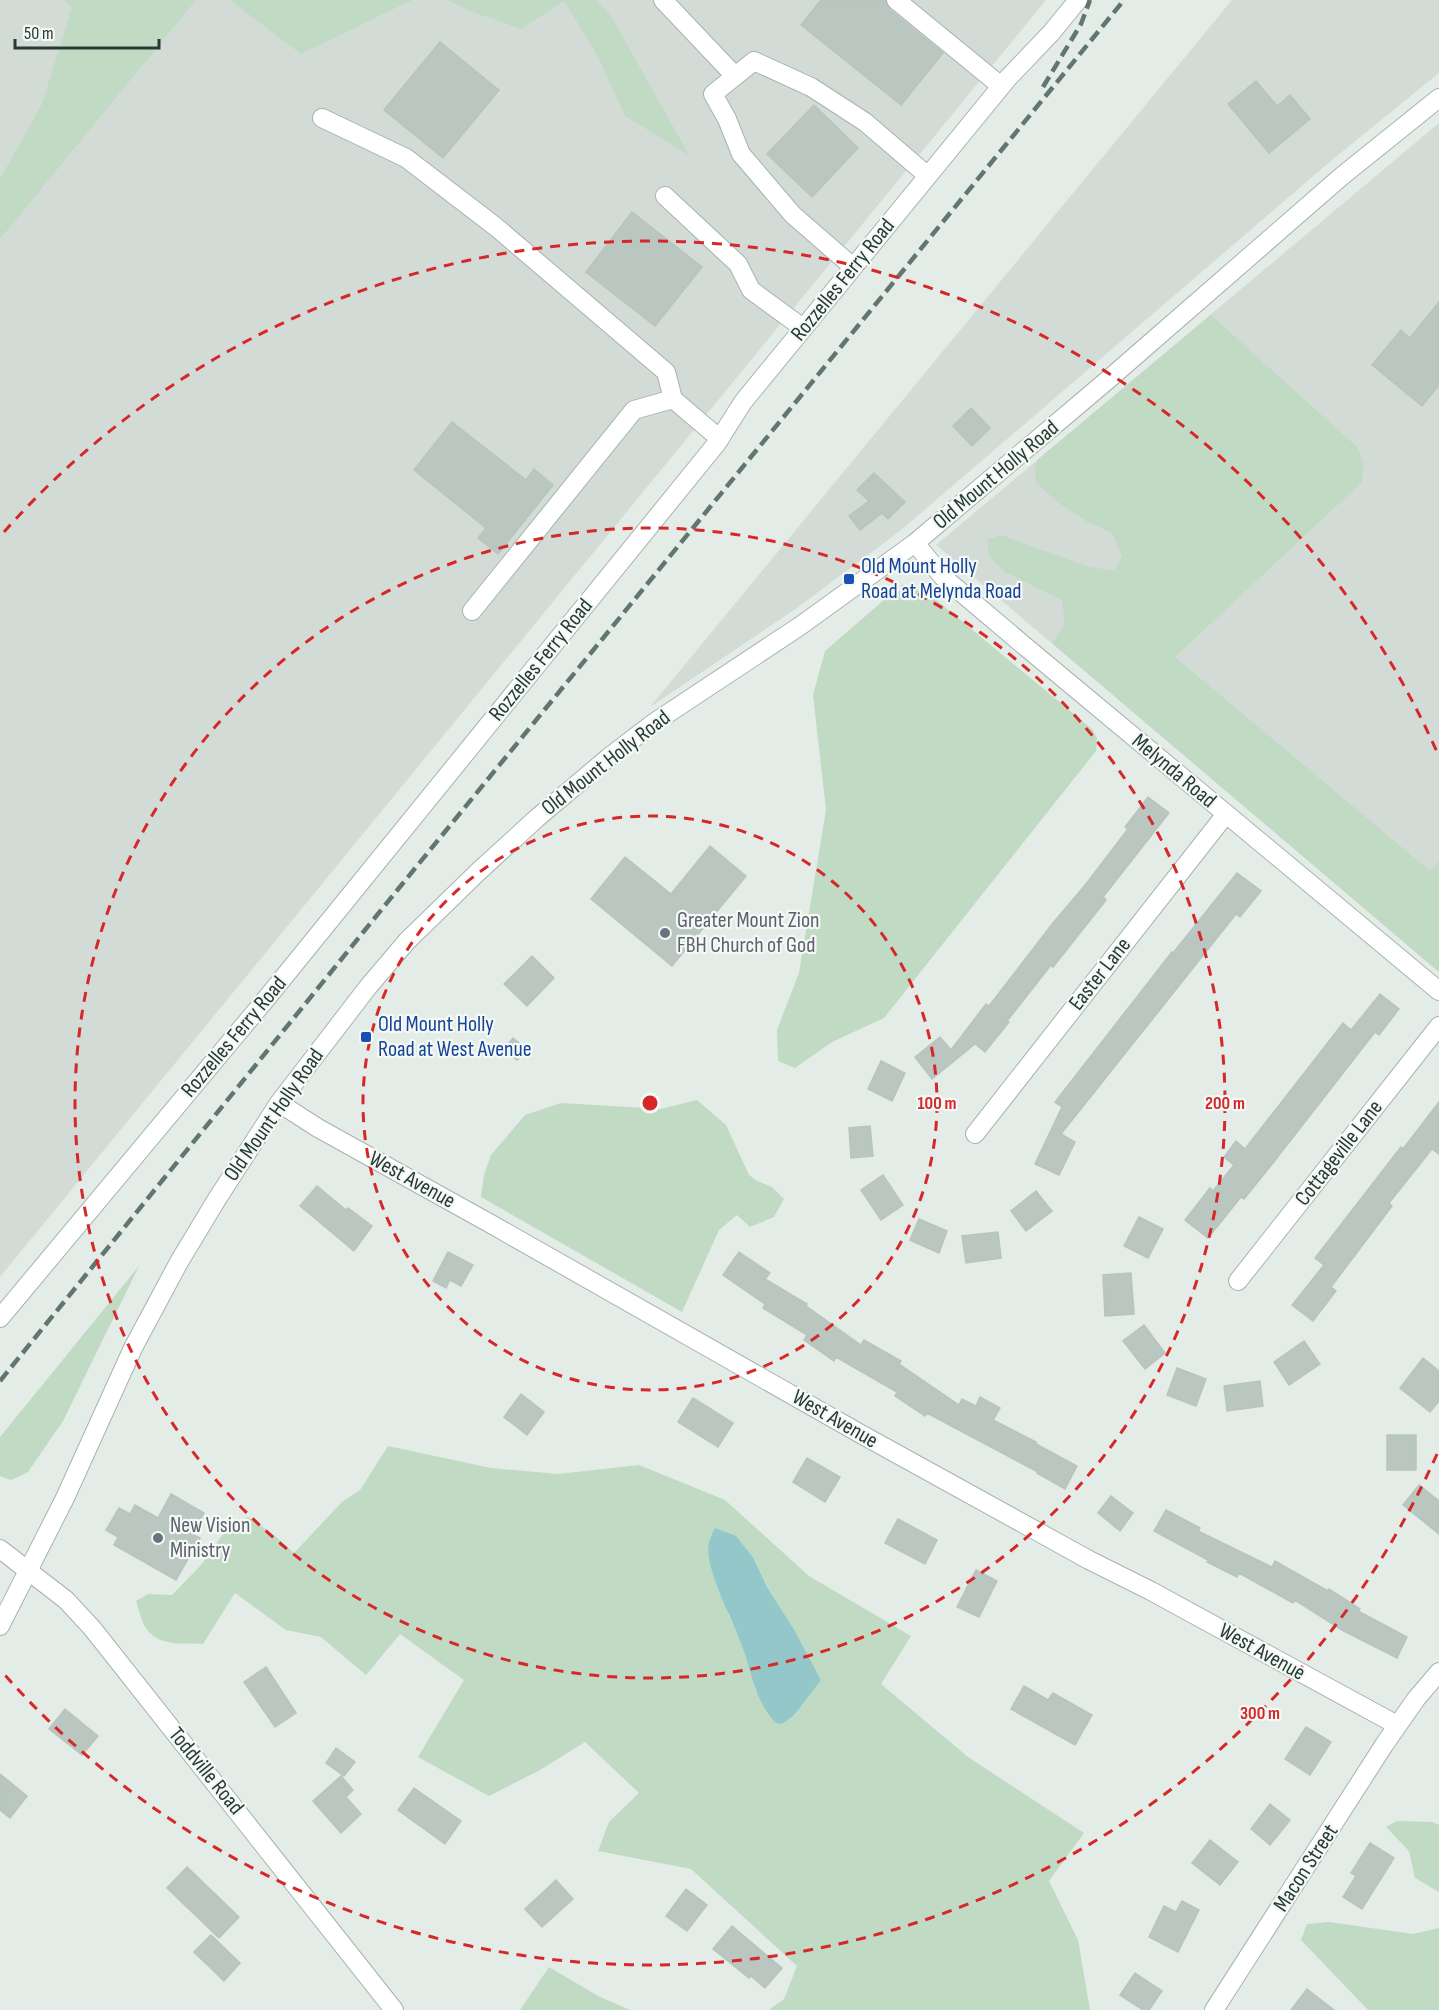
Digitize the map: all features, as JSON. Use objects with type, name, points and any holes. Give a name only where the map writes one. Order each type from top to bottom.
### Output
[{"type":"street","points":[[663,0],[735,76]]},
{"type":"street","points":[[896,0],[1001,86]]},
{"type":"street","name":"Rozzelles Ferry Road","points":[[0,1318],[266,999],[720,439],[743,402],[803,328],[1001,86],[1051,33],[1078,0]]},
{"type":"street","points":[[854,267],[793,215],[741,154],[727,118],[713,94],[754,61],[811,87],[865,122],[928,176]]},
{"type":"street","name":"Old Mount Holly Road","points":[[0,1626],[29,1571],[155,1305],[217,1199],[279,1103],[368,987],[407,941],[537,818],[608,758],[655,722],[800,626],[915,543],[1110,378],[1342,176],[1439,98]]},
{"type":"street","points":[[322,118],[406,158],[496,227],[666,372],[673,399],[720,439]]},
{"type":"street","points":[[664,196],[738,264],[751,290],[803,328]]},
{"type":"street","points":[[472,611],[634,410],[673,399]]},
{"type":"street","name":"Melynda Road","points":[[915,543],[943,577],[1439,991]]},
{"type":"street","name":"Easter Lane","points":[[975,1134],[1226,814]]},
{"type":"street","name":"Cottageville Lane","points":[[1238,1281],[1439,1026]]},
{"type":"street","name":"West Avenue","points":[[279,1103],[318,1128],[879,1444],[1089,1560],[1397,1725]]},
{"type":"street","name":"Toddville Road","points":[[0,1549],[66,1600],[92,1628],[394,2010]]},
{"type":"street","name":"Macon Street","points":[[1214,2010],[1397,1725],[1439,1672]]},
{"type":"shaded area","points":[[0,0],[1046,0],[0,1277]]},
{"type":"shaded area","points":[[1232,0],[1439,0],[1439,73],[1332,160],[900,531],[797,608],[650,707]]},
{"type":"shaded area","points":[[1439,123],[1439,972],[936,545]]},
{"type":"green space","points":[[65,0],[196,0],[0,239],[0,179],[42,104],[72,8]]},
{"type":"green space","points":[[230,0],[412,0],[301,54]]},
{"type":"green space","points":[[446,0],[595,0],[611,16],[689,155],[625,116],[599,58],[564,1],[521,29]]},
{"type":"green space","points":[[1211,315],[1357,447],[1363,461],[1362,482],[1175,657],[1430,871],[1439,861],[1439,972],[1052,643],[1065,625],[1062,600],[1005,572],[988,555],[988,539],[1001,535],[1086,566],[1114,571],[1122,556],[1112,533],[1086,521],[1059,503],[1036,483],[1037,460]]},
{"type":"green space","points":[[912,587],[928,593],[1092,729],[1097,738],[1096,751],[884,1018],[832,1042],[795,1068],[778,1061],[777,1030],[799,973],[826,810],[813,695],[825,651],[891,594]]},
{"type":"green space","points":[[697,1100],[726,1125],[749,1175],[772,1187],[784,1199],[774,1217],[750,1227],[737,1215],[719,1230],[682,1312],[481,1197],[484,1175],[491,1155],[525,1115],[561,1103],[661,1109]]},
{"type":"green space","points":[[139,1266],[63,1421],[28,1472],[11,1480],[0,1476],[0,1437]]},
{"type":"green space","points":[[388,1446],[491,1468],[558,1474],[639,1465],[725,1500],[809,1576],[911,1636],[881,1684],[968,1757],[1084,1833],[1049,1881],[1078,1940],[1090,2010],[769,2010],[784,1999],[797,1966],[691,1869],[598,1851],[609,1822],[639,1793],[585,1742],[540,1770],[489,1796],[418,1757],[464,1680],[400,1634],[366,1675],[321,1637],[286,1630],[235,1593],[203,1644],[164,1641],[151,1634],[146,1628],[136,1601],[148,1594],[172,1595],[201,1565],[226,1530],[248,1517],[274,1535],[294,1553],[342,1502],[360,1490]],"holes":[[[754,1559],[767,1587],[795,1631],[821,1680],[756,1692],[740,1639],[728,1614]]]},
{"type":"green space","points":[[1397,1821],[1433,1822],[1439,1825],[1439,1892],[1415,1878],[1409,1851],[1386,1827]]},
{"type":"green space","points":[[1329,1922],[1413,1934],[1439,1928],[1439,2010],[1368,2010],[1301,1940],[1307,1924]]},
{"type":"green space","points":[[549,1967],[600,1997],[630,2010],[520,2010]]},
{"type":"water","points":[[715,1528],[736,1536],[754,1559],[767,1587],[795,1631],[821,1680],[794,1715],[782,1724],[776,1723],[768,1714],[757,1694],[739,1638],[715,1580],[708,1550]]},
{"type":"building","points":[[821,0],[885,0],[889,9],[943,53],[901,105],[801,25]]},
{"type":"building","points":[[440,42],[499,90],[443,158],[384,110]]},
{"type":"building","points":[[1256,81],[1277,106],[1290,95],[1310,119],[1269,153],[1228,104]]},
{"type":"building","points":[[814,105],[858,148],[812,197],[767,154]]},
{"type":"building","points":[[632,212],[702,267],[655,326],[586,272]]},
{"type":"building","points":[[1439,302],[1439,385],[1422,406],[1372,365],[1401,330],[1410,338]]},
{"type":"building","points":[[971,408],[990,428],[972,446],[953,426]]},
{"type":"building","points":[[452,422],[526,480],[534,469],[553,485],[498,554],[478,538],[486,528],[414,470]]},
{"type":"building","points":[[874,473],[905,502],[888,519],[882,513],[860,530],[849,516],[869,501],[857,490]]},
{"type":"building","points":[[1148,797],[1169,813],[1103,897],[1106,900],[1053,967],[1051,965],[985,1052],[975,1044],[932,1079],[915,1057],[940,1037],[951,1050],[986,1004],[989,1006],[1086,884],[1128,829],[1125,827]]},
{"type":"building","name":"Greater Mount Zion FBH Church of God","points":[[710,846],[746,876],[672,966],[591,899],[625,857],[671,894]]},
{"type":"building","points":[[1237,873],[1261,891],[1240,917],[1236,914],[1061,1134],[1075,1142],[1059,1175],[1035,1164],[1062,1107],[1055,1102]]},
{"type":"building","points":[[532,956],[554,978],[527,1006],[504,984]]},
{"type":"building","points":[[1380,994],[1399,1009],[1379,1035],[1375,1032],[1244,1199],[1241,1197],[1208,1238],[1185,1220],[1210,1188],[1213,1191],[1234,1165],[1224,1157],[1236,1141],[1245,1149],[1343,1023],[1351,1030]]},
{"type":"building","points":[[513,1038],[527,1049],[517,1060],[504,1049]]},
{"type":"building","points":[[881,1061],[905,1073],[892,1101],[868,1089]]},
{"type":"building","points":[[1439,1102],[1439,1154],[1432,1149],[1389,1203],[1392,1206],[1331,1287],[1336,1291],[1313,1321],[1292,1305],[1324,1265],[1315,1258]]},
{"type":"building","points":[[870,1126],[873,1156],[851,1158],[849,1128]]},
{"type":"building","points":[[883,1175],[903,1205],[881,1220],[861,1190]]},
{"type":"building","points":[[317,1186],[346,1210],[348,1208],[372,1226],[354,1251],[300,1206]]},
{"type":"building","points":[[1036,1191],[1052,1211],[1026,1231],[1011,1211]]},
{"type":"building","points":[[1139,1217],[1163,1229],[1148,1258],[1124,1246]]},
{"type":"building","points":[[919,1219],[947,1231],[939,1253],[910,1240]]},
{"type":"building","points":[[998,1232],[1001,1258],[966,1263],[962,1236]]},
{"type":"building","points":[[448,1252],[473,1265],[461,1286],[450,1280],[446,1288],[433,1281]]},
{"type":"building","points":[[739,1252],[770,1273],[765,1279],[807,1304],[806,1306],[861,1345],[864,1340],[901,1361],[899,1364],[959,1405],[962,1399],[976,1406],[980,1397],[1000,1408],[993,1420],[1077,1466],[1065,1489],[1038,1472],[927,1413],[925,1416],[895,1396],[897,1392],[836,1357],[834,1361],[804,1340],[807,1335],[763,1308],[765,1304],[723,1275]]},
{"type":"building","points":[[1131,1273],[1134,1314],[1105,1316],[1103,1275]]},
{"type":"building","points":[[1144,1325],[1165,1353],[1145,1369],[1123,1341]]},
{"type":"building","points":[[1304,1341],[1320,1364],[1289,1385],[1274,1362]]},
{"type":"building","points":[[1423,1358],[1439,1371],[1439,1401],[1430,1412],[1400,1388]]},
{"type":"building","points":[[1177,1368],[1206,1379],[1196,1406],[1167,1395]]},
{"type":"building","points":[[1260,1381],[1263,1406],[1227,1411],[1224,1386]]},
{"type":"building","points":[[521,1394],[544,1412],[527,1435],[504,1417]]},
{"type":"building","points":[[693,1398],[733,1423],[718,1447],[678,1422]]},
{"type":"building","points":[[1387,1435],[1416,1435],[1416,1470],[1387,1470]]},
{"type":"building","points":[[807,1458],[840,1477],[825,1502],[793,1482]]},
{"type":"building","points":[[1419,1485],[1439,1501],[1439,1534],[1403,1505]]},
{"type":"building","name":"New Vision Ministry","points":[[171,1494],[204,1513],[192,1534],[200,1538],[176,1580],[114,1545],[118,1537],[106,1530],[119,1508],[130,1514],[135,1505],[158,1518]]},
{"type":"building","points":[[1111,1496],[1133,1513],[1120,1531],[1098,1513]]},
{"type":"building","points":[[1166,1510],[1200,1528],[1198,1531],[1272,1567],[1275,1561],[1328,1591],[1329,1589],[1360,1609],[1358,1611],[1407,1637],[1397,1658],[1342,1630],[1295,1600],[1293,1603],[1239,1573],[1237,1577],[1154,1531]]},
{"type":"building","points":[[898,1519],[937,1540],[925,1564],[885,1543]]},
{"type":"building","points":[[976,1570],[997,1581],[979,1617],[957,1607]]},
{"type":"building","points":[[266,1667],[296,1713],[275,1727],[244,1682]]},
{"type":"building","points":[[1024,1686],[1048,1700],[1053,1693],[1092,1715],[1075,1745],[1011,1709]]},
{"type":"building","points":[[65,1709],[98,1736],[82,1755],[49,1729]]},
{"type":"building","points":[[1306,1727],[1331,1742],[1310,1775],[1285,1759]]},
{"type":"building","points":[[336,1748],[355,1762],[344,1776],[326,1763]]},
{"type":"building","points":[[0,1774],[27,1796],[10,1818],[0,1810]]},
{"type":"building","points":[[341,1776],[353,1790],[346,1797],[361,1814],[341,1833],[313,1801]]},
{"type":"building","points":[[414,1788],[461,1821],[445,1844],[398,1810]]},
{"type":"building","points":[[1270,1804],[1290,1820],[1270,1845],[1251,1829]]},
{"type":"building","points":[[1210,1840],[1238,1862],[1220,1885],[1192,1863]]},
{"type":"building","points":[[1370,1843],[1394,1858],[1362,1909],[1343,1897],[1356,1876],[1351,1873]]},
{"type":"building","points":[[187,1867],[239,1917],[219,1938],[167,1888]]},
{"type":"building","points":[[556,1880],[573,1899],[542,1927],[525,1909]]},
{"type":"building","points":[[686,1889],[707,1905],[687,1931],[666,1916]]},
{"type":"building","points":[[1182,1901],[1199,1910],[1178,1952],[1149,1937],[1164,1906],[1176,1912]]},
{"type":"building","points":[[732,1926],[782,1968],[765,1988],[713,1949]]},
{"type":"building","points":[[211,1935],[240,1963],[224,1981],[194,1952]]},
{"type":"building","points":[[1135,1973],[1162,1991],[1149,2010],[1143,2010],[1120,1995]]},
{"type":"building","points":[[1307,1989],[1334,2010],[1291,2010]]},
{"type":"railway","points":[[1043,87],[1081,24],[1090,0]]},
{"type":"railway","points":[[0,1381],[1124,0]]},
{"type":"place","name":"Old Mount Holly Road at Melynda Road","points":[[849,579]]},
{"type":"place","name":"Greater Mount Zion FBH Church of God","points":[[665,933]]},
{"type":"place","name":"Old Mount Holly Road at West Avenue","points":[[366,1037]]},
{"type":"place","name":"New Vision Ministry","points":[[158,1538]]}]
